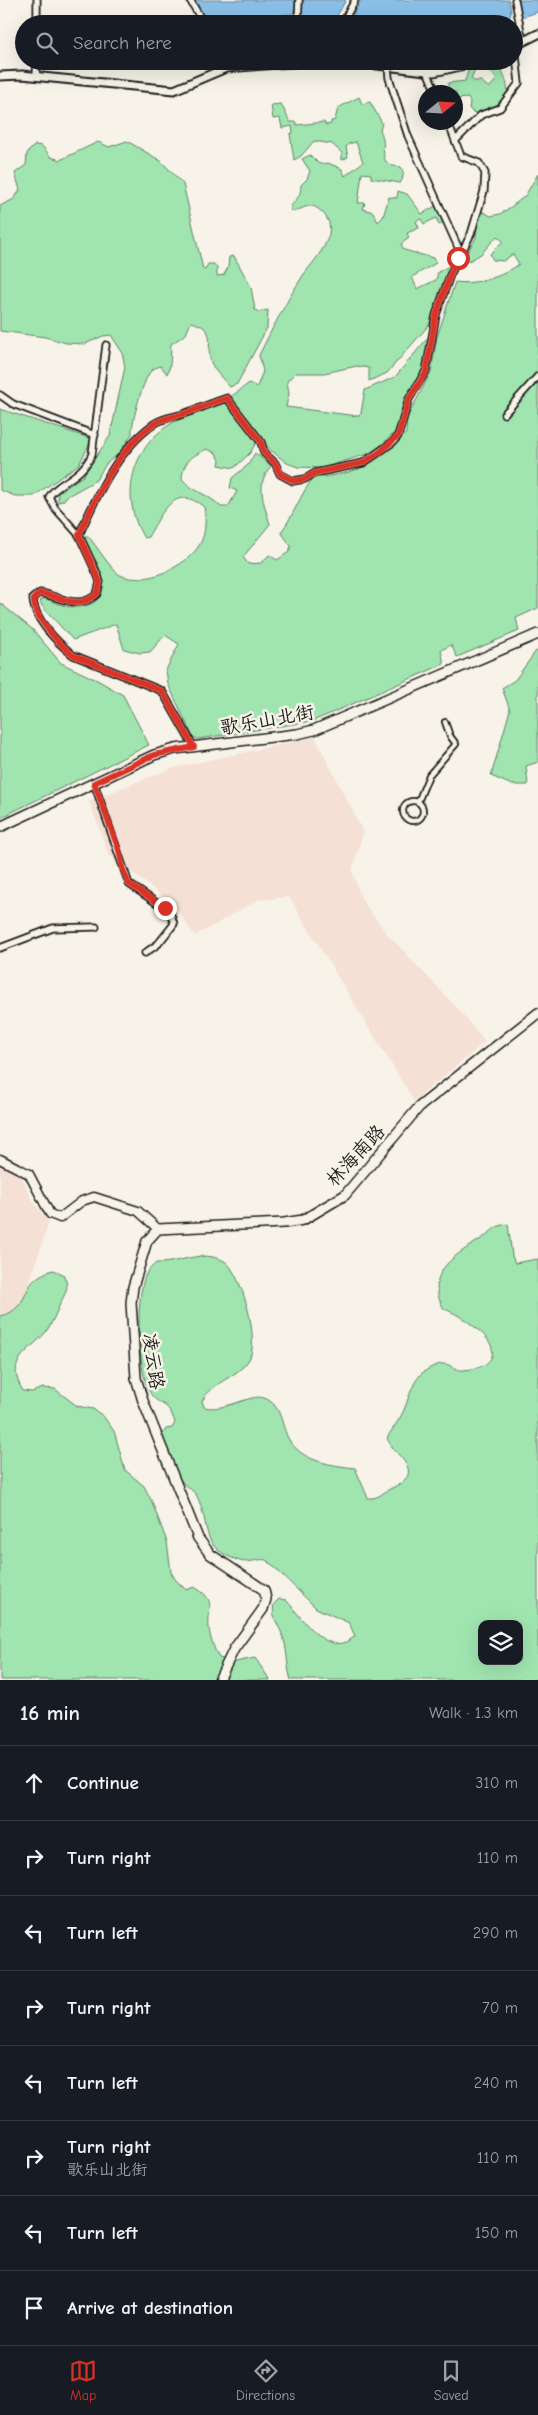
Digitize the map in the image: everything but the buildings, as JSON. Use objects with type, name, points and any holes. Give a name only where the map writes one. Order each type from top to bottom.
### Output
[{"type":"main road","name":"歌乐山北街","points":[[0,827],[154,755],[194,747],[314,730],[538,634]]},
{"type":"main road","name":"林海南路","points":[[158,1228],[284,1223],[303,1220],[345,1195],[419,1108],[538,1013]]},
{"type":"main road","points":[[0,1159],[29,1174],[50,1214],[60,1218],[82,1201],[94,1197],[138,1211],[158,1228]]},
{"type":"main road","name":"凌云路","points":[[158,1228],[146,1240],[133,1287],[131,1302],[136,1378],[143,1401],[198,1538],[210,1554],[264,1590],[266,1599],[263,1609],[234,1649],[219,1680]]},
{"type":"street","points":[[37,0],[37,15]]},
{"type":"street","points":[[190,0],[199,15]]},
{"type":"street","points":[[298,15],[299,0]]},
{"type":"street","points":[[347,15],[355,0]]},
{"type":"street","points":[[515,0],[516,15]]},
{"type":"street","points":[[523,42],[538,34]]},
{"type":"street","points":[[36,70],[36,76]]},
{"type":"street","points":[[0,76],[36,76],[174,90],[216,70]]},
{"type":"street","points":[[388,70],[389,78],[408,136],[458,247],[458,258]]},
{"type":"street","points":[[416,70],[434,72],[443,70]]},
{"type":"street","points":[[455,141],[481,115],[500,108],[519,83],[517,70]]},
{"type":"street","points":[[427,71],[433,85]]},
{"type":"street","points":[[79,535],[97,493],[136,440],[155,424],[227,398],[261,442],[264,453],[275,463],[280,474],[294,481],[305,479],[315,473],[363,463],[380,452],[398,436],[409,399],[426,372],[436,315],[450,275],[471,234],[484,191],[485,173],[479,162],[461,156],[451,130]]},
{"type":"street","points":[[106,346],[95,435],[88,465],[61,486],[52,490],[49,497],[55,508],[79,535],[100,582],[97,594],[87,600],[74,603],[40,593],[34,598],[33,604],[37,615],[63,647],[73,655],[162,691],[194,747]]},
{"type":"street","points":[[504,414],[538,376]]},
{"type":"street","points":[[0,396],[20,407],[95,435]]},
{"type":"street","points":[[418,802],[429,775],[456,744],[450,736],[445,722]]},
{"type":"street","points":[[94,783],[119,850],[123,870],[129,884],[170,912],[174,924],[158,944],[145,954]]},
{"type":"street","points":[[412,801],[418,802],[423,810],[421,816],[417,820],[408,818],[404,810],[406,804],[412,801]]},
{"type":"street","points":[[0,948],[53,928],[96,926]]},
{"type":"shaded area","points":[[315,737],[363,832],[352,871],[362,900],[387,934],[459,1010],[485,1042],[414,1101],[289,897],[258,900],[195,936],[174,905],[109,855],[89,801],[173,768]]},
{"type":"shaded area","points":[[0,1154],[5,1155],[23,1179],[31,1199],[49,1222],[0,1375]]},
{"type":"green space","points":[[475,70],[471,79],[481,81],[489,88],[497,79],[489,70],[502,70],[507,88],[504,104],[481,115],[472,112],[469,108],[470,102],[468,98],[463,98],[463,85],[448,85],[448,83],[465,81],[468,71]]},
{"type":"green space","points":[[359,97],[362,104],[370,102],[382,123],[380,130],[385,159],[393,166],[401,167],[403,175],[400,183],[371,178],[371,174],[362,173],[358,203],[365,203],[363,209],[373,212],[378,222],[383,217],[389,197],[397,198],[398,191],[407,194],[422,214],[437,205],[444,222],[439,225],[436,218],[424,224],[421,219],[416,221],[419,228],[407,233],[409,238],[401,244],[404,250],[433,258],[436,263],[412,277],[417,289],[436,280],[438,272],[451,265],[429,325],[387,373],[369,381],[369,368],[357,366],[324,373],[295,373],[287,381],[289,393],[286,407],[358,416],[361,413],[365,390],[395,377],[431,334],[423,369],[405,398],[395,432],[374,452],[322,468],[298,467],[287,463],[268,448],[261,434],[250,453],[234,468],[219,465],[220,460],[216,453],[207,449],[186,463],[182,479],[221,507],[228,507],[237,491],[230,488],[232,478],[248,465],[255,453],[271,466],[263,479],[262,487],[263,501],[270,524],[243,557],[248,564],[261,563],[269,555],[277,560],[289,552],[291,546],[281,532],[313,478],[343,474],[365,466],[385,453],[406,433],[407,418],[431,372],[437,337],[455,282],[463,283],[489,279],[513,269],[519,264],[513,254],[503,261],[493,260],[490,254],[503,241],[497,236],[481,254],[469,261],[465,256],[476,238],[477,222],[481,211],[491,216],[500,214],[511,207],[525,196],[538,174],[538,608],[516,618],[519,631],[457,657],[451,645],[441,650],[444,664],[313,721],[198,739],[193,737],[168,684],[166,670],[179,644],[165,635],[150,652],[140,653],[124,649],[116,624],[73,640],[42,606],[40,601],[44,598],[66,606],[83,607],[96,601],[100,596],[103,590],[102,575],[85,544],[83,536],[88,536],[116,572],[130,578],[153,576],[176,567],[186,560],[200,544],[205,526],[204,507],[194,500],[185,498],[170,504],[158,519],[148,537],[144,538],[136,522],[131,490],[139,458],[159,432],[177,420],[203,411],[221,402],[249,383],[257,387],[263,371],[259,355],[296,286],[324,247],[330,229],[323,213],[315,207],[309,206],[293,212],[291,210],[301,185],[307,179],[310,171],[302,159],[310,155],[319,164],[328,163],[342,169],[345,176],[363,162],[356,142],[348,144],[346,147],[348,157],[342,160],[342,153],[332,144],[314,141],[301,156],[294,160],[290,134],[293,133],[292,126],[282,128],[280,118],[273,119],[271,105],[281,104],[290,122],[296,122],[297,125],[324,122],[326,125],[331,124],[331,121],[335,120],[338,108]]},
{"type":"green space","points":[[127,141],[161,161],[183,184],[203,269],[205,270],[208,264],[214,264],[217,268],[217,276],[224,275],[228,267],[229,257],[234,256],[251,287],[255,310],[259,312],[268,310],[267,328],[237,384],[230,387],[212,365],[208,333],[200,325],[191,322],[186,334],[171,344],[169,371],[167,374],[161,366],[153,369],[148,376],[138,402],[132,434],[119,453],[106,464],[96,480],[66,497],[63,501],[58,502],[58,493],[83,476],[110,436],[125,367],[122,352],[111,335],[103,336],[85,344],[66,343],[45,337],[0,331],[0,206],[14,199],[20,190],[15,173],[26,165],[27,153],[35,145],[42,146],[51,157],[60,160],[98,142],[109,147]]},
{"type":"green space","points":[[0,409],[92,439],[79,464],[34,496],[15,496],[0,490]]},
{"type":"green space","points":[[0,603],[32,629],[61,663],[123,695],[149,745],[0,818]]},
{"type":"green space","points":[[536,651],[538,652],[538,762],[526,766],[528,785],[512,785],[491,776],[510,710],[502,688],[515,680]]},
{"type":"green space","points":[[508,1224],[512,1256],[515,1263],[538,1259],[538,1680],[291,1680],[284,1639],[273,1613],[274,1604],[279,1599],[286,1600],[307,1625],[325,1640],[335,1643],[345,1642],[355,1636],[349,1623],[316,1608],[267,1560],[240,1561],[227,1556],[212,1543],[208,1536],[197,1496],[179,1478],[162,1434],[166,1429],[172,1428],[175,1423],[172,1415],[166,1406],[151,1395],[145,1378],[140,1349],[139,1314],[140,1298],[146,1274],[156,1263],[199,1256],[213,1257],[227,1263],[233,1271],[244,1296],[251,1326],[251,1352],[248,1361],[243,1367],[218,1384],[206,1395],[202,1401],[204,1407],[221,1407],[259,1397],[270,1401],[278,1410],[286,1434],[295,1447],[310,1458],[318,1461],[355,1468],[368,1498],[372,1498],[389,1490],[408,1476],[406,1464],[387,1438],[405,1407],[412,1387],[421,1374],[439,1364],[461,1370],[474,1368],[489,1361],[492,1356],[490,1343],[484,1335],[465,1320],[444,1309],[438,1296],[437,1284],[440,1274],[454,1257],[500,1226]]},
{"type":"green space","points":[[53,1270],[63,1274],[66,1289],[47,1330],[17,1364],[16,1372],[23,1391],[32,1392],[43,1388],[55,1389],[77,1406],[93,1409],[103,1416],[114,1431],[125,1470],[144,1486],[152,1502],[167,1542],[171,1572],[175,1579],[186,1590],[194,1587],[209,1600],[210,1632],[212,1643],[219,1658],[235,1662],[255,1658],[270,1680],[0,1680],[0,1316],[10,1313],[17,1307],[35,1279]]},
{"type":"water","points":[[194,0],[297,0],[297,9],[294,9],[294,13],[284,15],[203,15]]},
{"type":"water","points":[[301,0],[346,0],[337,15],[302,15]]},
{"type":"water","points":[[361,0],[509,0],[511,13],[510,15],[353,15]]},
{"type":"water","points":[[516,0],[538,0],[538,12],[523,17],[523,15],[518,15]]},
{"type":"route","points":[[165,908],[129,884],[123,870],[119,850],[105,818],[94,783],[154,755],[176,749],[194,747],[162,691],[73,655],[63,647],[37,615],[33,604],[34,598],[40,593],[60,600],[80,603],[97,594],[100,582],[79,535],[97,493],[110,473],[136,440],[155,424],[168,418],[227,398],[261,442],[264,453],[275,463],[280,474],[294,481],[305,479],[315,473],[363,463],[393,442],[398,436],[409,399],[426,372],[434,337],[436,315],[458,258]]}]
